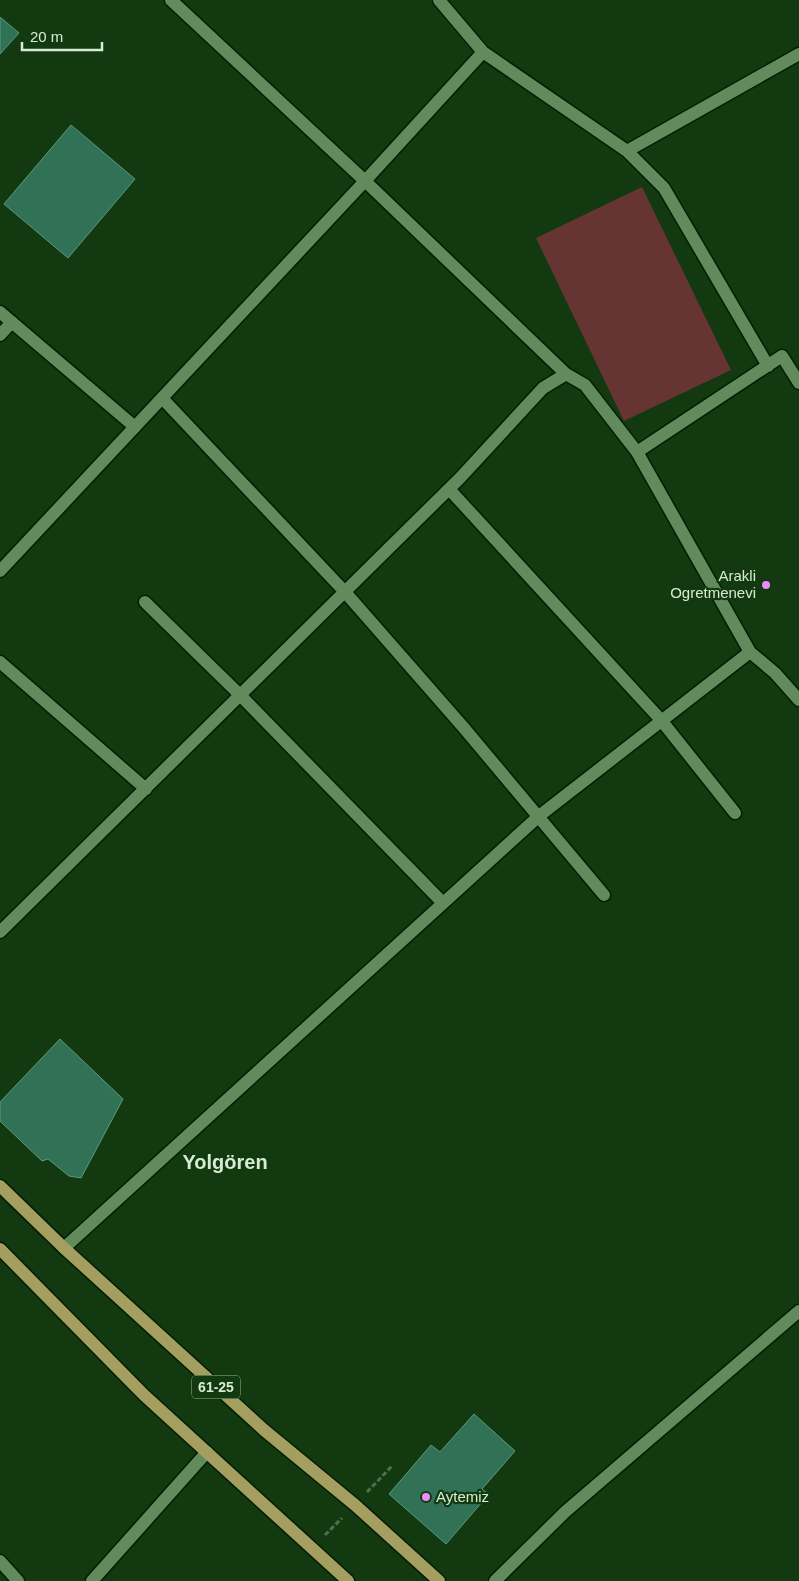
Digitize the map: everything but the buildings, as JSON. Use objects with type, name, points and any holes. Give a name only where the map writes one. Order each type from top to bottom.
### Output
[{"type":"main road","name":"61-25","points":[[0,1186],[64,1248],[264,1430],[354,1505],[439,1581]]},
{"type":"main road","points":[[0,1249],[144,1395],[348,1581]]},
{"type":"street","points":[[171,0],[365,181],[566,374],[585,384],[637,452],[750,652],[775,674],[799,700]]},
{"type":"street","points":[[439,0],[483,52],[626,151],[664,188],[768,366]]},
{"type":"street","points":[[0,571],[365,181],[483,52]]},
{"type":"street","points":[[626,151],[799,54]]},
{"type":"street","points":[[0,312],[135,427]]},
{"type":"street","points":[[0,335],[12,322]]},
{"type":"street","points":[[637,452],[782,356],[799,383]]},
{"type":"street","points":[[0,932],[449,489],[543,388],[566,374]]},
{"type":"street","points":[[162,398],[344,592],[464,728],[604,895]]},
{"type":"street","points":[[449,489],[661,720],[735,813]]},
{"type":"street","points":[[145,602],[240,695],[443,903]]},
{"type":"street","points":[[64,1248],[538,816],[750,652]]},
{"type":"street","points":[[0,662],[146,789]]},
{"type":"street","points":[[495,1581],[565,1512],[799,1311]]},
{"type":"street","points":[[98,1579],[207,1452]]},
{"type":"street","points":[[0,1561],[18,1581]]},
{"type":"shaded area","points":[[642,187],[731,370],[624,421],[536,238]]},
{"type":"place","name":"Arakli Ogretmenevi","points":[[766,585]]},
{"type":"place","name":"Aytemiz","points":[[426,1497]]},
{"type":"district","name":"Yolgören","points":[[225,1162]]}]
